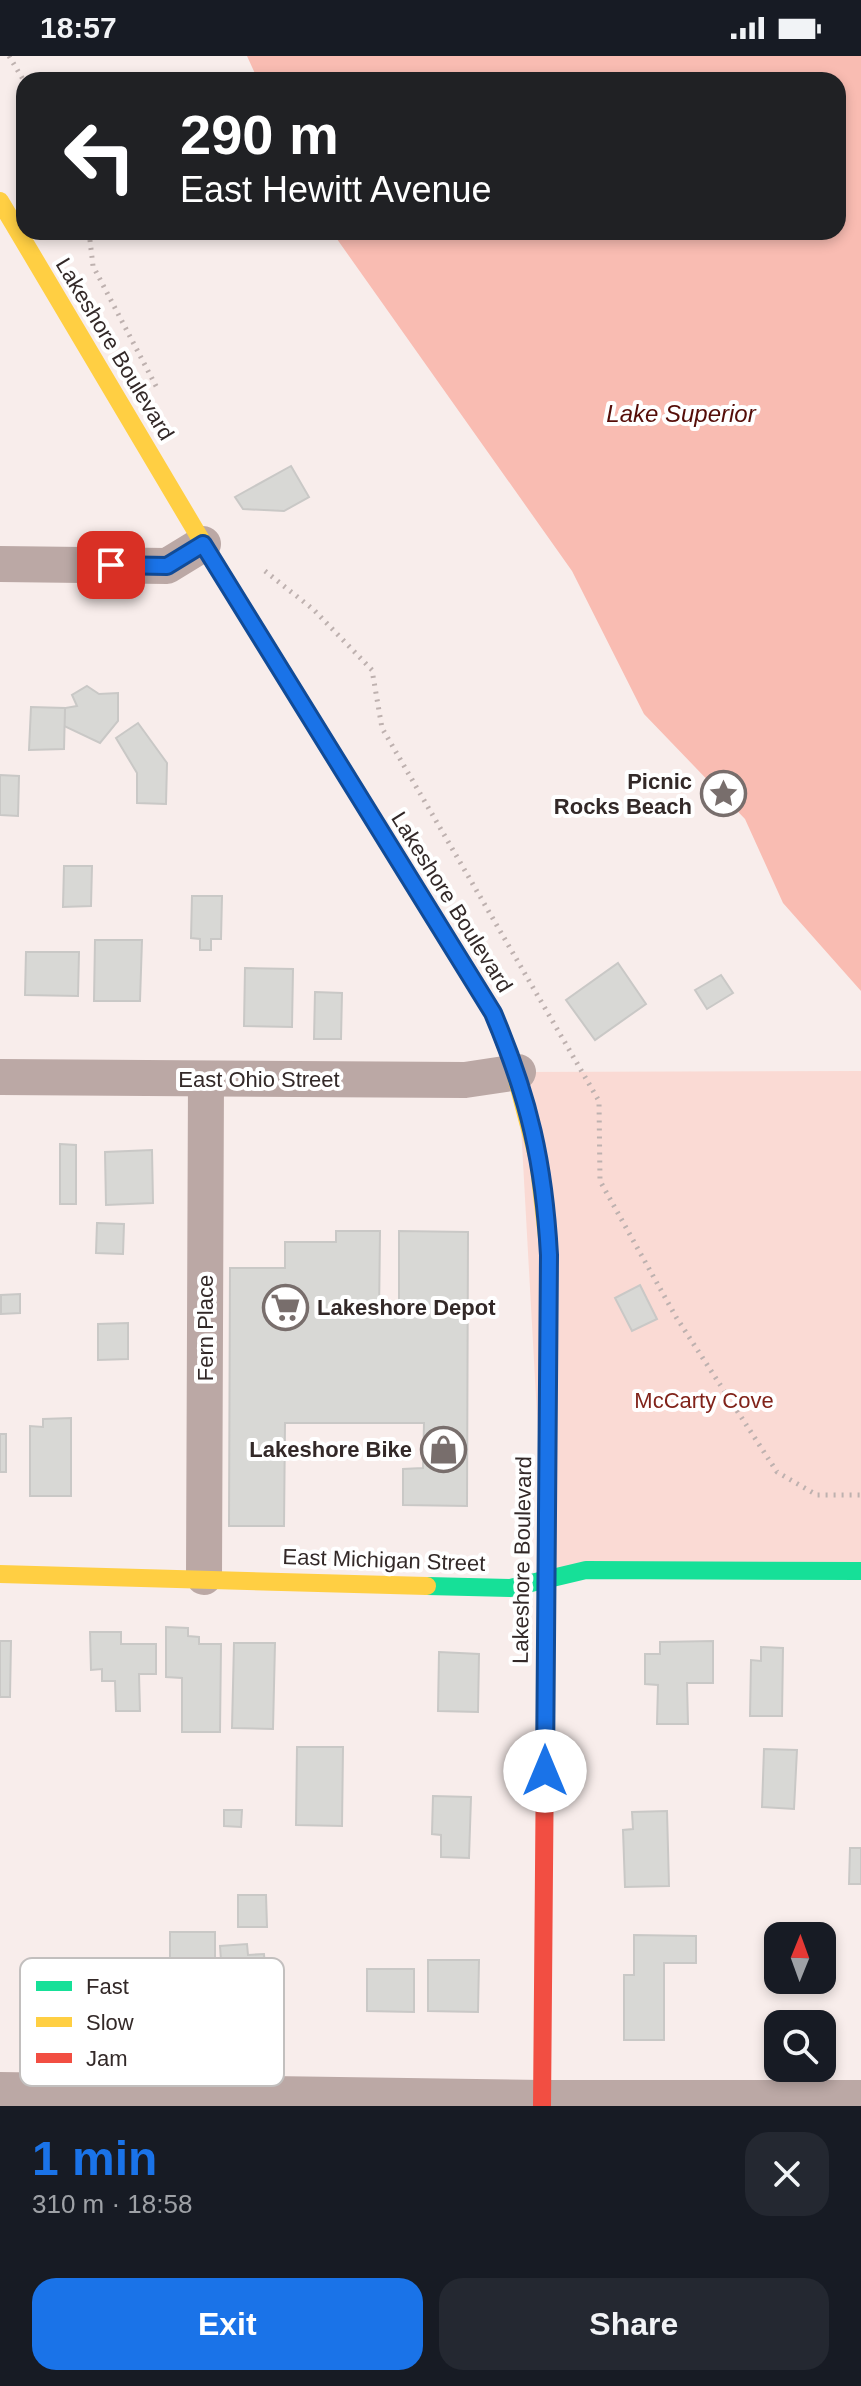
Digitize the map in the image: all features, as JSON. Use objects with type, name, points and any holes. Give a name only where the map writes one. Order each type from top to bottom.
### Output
[{"type":"street","name":"Lakeshore Boulevard","points":[[0,201],[16,228]]},
{"type":"street","name":"Lakeshore Boulevard","points":[[23,240],[203,544],[493,1013],[518,1072],[538,1146],[549,1255],[542,2102]]},
{"type":"street","points":[[0,564],[167,566],[203,544]]},
{"type":"street","name":"East Ohio Street","points":[[0,1077],[465,1080],[518,1072]]},
{"type":"street","name":"Fern Place","points":[[204,1577],[206,1079]]},
{"type":"street","name":"East Michigan Street","points":[[0,1574],[204,1577],[510,1588],[546,1577],[586,1570],[861,1571]]},
{"type":"street","points":[[0,2090],[542,2102],[861,2098]]},
{"type":"green space","name":"McCarty Cove","points":[[861,1071],[861,1571],[546,1577],[518,1072]]},
{"type":"water","name":"Lake Superior","points":[[247,56],[861,56],[861,991],[783,903],[745,819],[644,714],[572,571],[338,240],[846,240],[846,72],[254,72]]},
{"type":"building","points":[[291,466],[309,497],[284,511],[243,509],[235,497]]},
{"type":"building","points":[[87,686],[99,694],[118,693],[118,721],[100,743],[64,726],[65,708],[77,706],[72,695]]},
{"type":"building","points":[[31,707],[65,708],[64,749],[29,750]]},
{"type":"building","points":[[138,723],[167,763],[166,804],[137,803],[137,773],[116,738]]},
{"type":"building","points":[[0,775],[19,776],[18,816],[0,815]]},
{"type":"building","points":[[64,866],[92,866],[91,906],[63,907]]},
{"type":"building","points":[[192,896],[222,896],[221,939],[211,939],[211,950],[200,950],[200,939],[191,938]]},
{"type":"building","points":[[95,940],[142,940],[140,1001],[94,1001]]},
{"type":"building","points":[[26,952],[79,952],[78,996],[25,995]]},
{"type":"building","points":[[618,963],[646,1004],[595,1040],[566,1000]]},
{"type":"building","points":[[245,968],[293,969],[292,1027],[244,1026]]},
{"type":"building","points":[[721,975],[733,993],[707,1009],[695,990]]},
{"type":"building","points":[[315,992],[342,993],[341,1039],[314,1039]]},
{"type":"building","points":[[60,1144],[76,1145],[76,1204],[60,1204]]},
{"type":"building","points":[[152,1150],[153,1203],[106,1205],[105,1152]]},
{"type":"building","points":[[97,1223],[124,1224],[123,1254],[96,1253]]},
{"type":"building","points":[[336,1231],[380,1231],[379,1315],[399,1315],[399,1231],[468,1232],[467,1506],[403,1505],[403,1469],[423,1468],[424,1423],[285,1423],[284,1526],[229,1526],[230,1268],[285,1268],[285,1242],[336,1242]]},
{"type":"building","points":[[640,1285],[657,1319],[632,1331],[615,1298]]},
{"type":"building","points":[[20,1294],[20,1313],[1,1314],[1,1295]]},
{"type":"building","points":[[128,1323],[128,1359],[98,1360],[98,1324]]},
{"type":"building","points":[[71,1418],[71,1496],[30,1496],[30,1426],[43,1427],[43,1419]]},
{"type":"building","points":[[0,1434],[6,1434],[6,1472],[0,1472]]},
{"type":"building","points":[[166,1627],[188,1628],[188,1636],[199,1637],[199,1644],[221,1644],[220,1732],[182,1732],[182,1678],[166,1677]]},
{"type":"building","points":[[90,1632],[121,1632],[121,1644],[156,1644],[156,1674],[139,1674],[140,1711],[116,1711],[115,1681],[102,1681],[102,1669],[91,1670]]},
{"type":"building","points":[[0,1641],[11,1641],[10,1697],[0,1697]]},
{"type":"building","points":[[713,1641],[713,1683],[687,1683],[688,1724],[657,1724],[658,1685],[645,1684],[645,1654],[660,1654],[660,1642]]},
{"type":"building","points":[[234,1643],[275,1643],[273,1729],[232,1728]]},
{"type":"building","points":[[761,1647],[783,1648],[782,1716],[750,1716],[751,1660],[761,1661]]},
{"type":"building","points":[[439,1652],[479,1654],[478,1712],[438,1711]]},
{"type":"building","points":[[297,1747],[343,1747],[342,1826],[296,1825]]},
{"type":"building","points":[[764,1749],[797,1750],[794,1809],[762,1807]]},
{"type":"building","points":[[433,1796],[471,1797],[469,1858],[441,1857],[441,1835],[432,1834]]},
{"type":"building","points":[[224,1810],[242,1810],[241,1827],[224,1826]]},
{"type":"building","points":[[667,1811],[669,1886],[625,1887],[623,1830],[633,1829],[632,1812]]},
{"type":"building","points":[[850,1848],[861,1848],[861,1884],[849,1884]]},
{"type":"building","points":[[238,1895],[266,1895],[267,1927],[238,1927]]},
{"type":"building","points":[[170,1932],[215,1932],[215,1958],[170,1958]]},
{"type":"building","points":[[634,1935],[696,1936],[696,1963],[664,1963],[664,2040],[624,2040],[624,1975],[634,1975]]},
{"type":"building","points":[[247,1944],[248,1955],[264,1954],[264,1958],[221,1958],[220,1946]]},
{"type":"building","points":[[428,1960],[479,1960],[478,2012],[428,2011]]},
{"type":"building","points":[[367,1969],[414,1969],[414,2012],[367,2011]]},
{"type":"traffic: fast","points":[[427,1586],[510,1588],[586,1570],[861,1571]]},
{"type":"traffic: slow","points":[[0,201],[16,228]]},
{"type":"traffic: slow","points":[[23,240],[210,555]]},
{"type":"traffic: slow","points":[[513,1065],[538,1160],[549,1255],[546,1633]]},
{"type":"traffic: slow","points":[[0,1574],[427,1586]]},
{"type":"traffic: jam","points":[[210,555],[493,1013],[513,1065]]},
{"type":"traffic: jam","points":[[542,2106],[546,1633]]},
{"type":"place","name":"Picnic Rocks Beach","points":[[723,794]]},
{"type":"place","name":"Lakeshore Depot","points":[[286,1307]]},
{"type":"place","name":"Lakeshore Bike","points":[[443,1449]]},
{"type":"route","points":[[111,565],[167,566],[203,544],[493,1013],[518,1072],[535,1131],[545,1191],[549,1255],[545,1771]]}]
